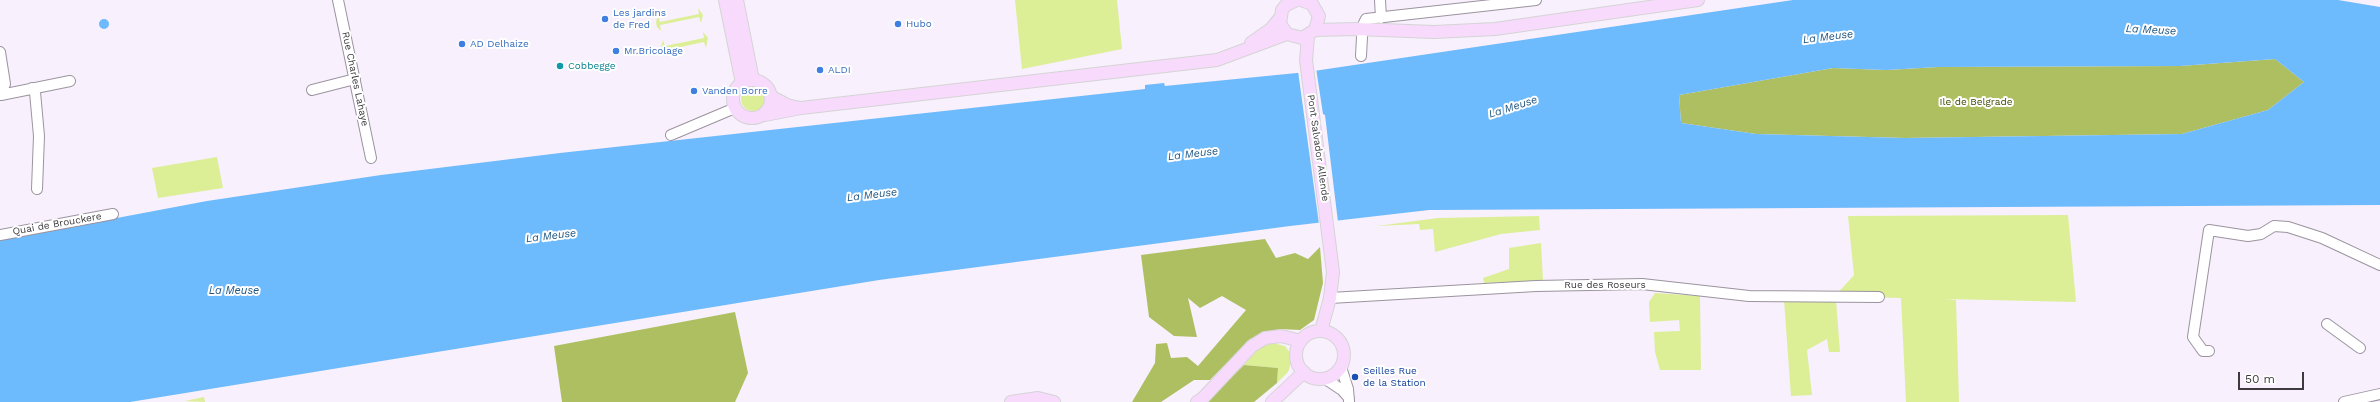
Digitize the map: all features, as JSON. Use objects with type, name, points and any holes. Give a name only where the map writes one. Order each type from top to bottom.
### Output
[{"type":"main road","points":[[725,0],[747,82]]},
{"type":"main road","points":[[737,0],[747,82]]},
{"type":"main road","points":[[765,115],[772,103],[772,97],[769,89],[763,83],[747,82],[734,94],[735,108],[745,117],[752,119],[801,108],[1200,62],[1229,56],[1244,50],[1301,35],[1361,30],[1434,32],[1494,29],[1698,0]]},
{"type":"main road","points":[[1244,50],[1271,29],[1280,18],[1282,10],[1301,1],[1319,16],[1361,30]]},
{"type":"main road","points":[[1301,35],[1319,16]]},
{"type":"main road","points":[[1280,18],[1283,29],[1301,35]]},
{"type":"main road","name":"Pont Salvador Allende","points":[[1301,35],[1306,60],[1330,236],[1333,272],[1330,298],[1321,331]]},
{"type":"main road","points":[[772,97],[787,105],[801,108]]},
{"type":"main road","points":[[1321,331],[1334,336],[1343,347],[1344,356],[1340,367],[1334,374],[1324,378],[1313,378],[1304,372],[1297,363],[1296,351],[1301,341],[1310,333],[1321,331]]},
{"type":"main road","points":[[1197,402],[1203,398],[1252,346],[1264,338],[1281,336],[1301,341]]},
{"type":"main road","points":[[1272,402],[1304,372]]},
{"type":"main road","points":[[1011,402],[1038,398],[1054,402]]},
{"type":"street","name":"Rue Charles Lahaye","points":[[338,0],[371,158]]},
{"type":"street","points":[[1380,0],[1381,18]]},
{"type":"street","points":[[1361,56],[1361,30],[1366,19],[1536,0]]},
{"type":"street","points":[[0,52],[5,84],[1,95]]},
{"type":"street","points":[[312,90],[355,79]]},
{"type":"street","points":[[1,95],[70,81]]},
{"type":"street","points":[[32,88],[35,92],[39,136],[37,189]]},
{"type":"street","points":[[670,135],[735,108]]},
{"type":"street","name":"Quai de Brouckere","points":[[0,235],[113,214]]},
{"type":"street","points":[[2208,351],[2203,351],[2193,337],[2209,230],[2248,236],[2261,234],[2274,226],[2288,226],[2322,238],[2380,265]]},
{"type":"street","name":"Rue des Roseurs","points":[[1330,298],[1536,286],[1642,284],[1749,296],[1879,297]]},
{"type":"street","points":[[2327,324],[2360,348]]},
{"type":"street","points":[[1340,367],[1349,400]]},
{"type":"street","points":[[1324,378],[1342,390],[1349,400]]},
{"type":"street","points":[[2344,402],[2380,394]]},
{"type":"green space","points":[[1015,0],[1117,0],[1122,49],[1022,69]]},
{"type":"green space","points":[[698,8],[703,15],[701,23],[699,17],[660,25],[661,31],[657,27],[656,22],[658,16],[660,22],[699,14]]},
{"type":"green space","points":[[703,32],[708,38],[706,48],[704,42],[666,50],[667,56],[662,51],[661,47],[663,40],[665,46],[704,38]]},
{"type":"green space","name":"Ile de Belgrade","points":[[2275,59],[2304,82],[2268,110],[2182,134],[1905,138],[1756,134],[1681,123],[1679,95],[1833,68],[1886,70],[1938,67],[2180,66]]},
{"type":"green space","points":[[753,87],[762,90],[765,99],[762,108],[753,111],[744,108],[741,99],[744,90]]},
{"type":"green space","points":[[217,157],[223,188],[158,198],[152,168]]},
{"type":"green space","points":[[2068,215],[2076,302],[1946,299],[1956,300],[1959,402],[1906,402],[1901,298],[1835,296],[1854,275],[1848,216]]},
{"type":"green space","points":[[1539,216],[1540,230],[1501,234],[1435,252],[1433,229],[1420,230],[1419,224],[1377,226],[1438,218]]},
{"type":"green space","points":[[1265,239],[1276,258],[1295,253],[1308,259],[1320,247],[1323,283],[1314,320],[1300,330],[1280,329],[1250,339],[1210,380],[1194,380],[1161,402],[1132,402],[1155,363],[1156,344],[1167,343],[1171,358],[1187,357],[1198,366],[1246,310],[1222,296],[1200,308],[1188,298],[1197,337],[1174,336],[1149,317],[1141,255]]},
{"type":"green space","points":[[1541,243],[1543,281],[1484,283],[1483,278],[1509,269],[1509,248]]},
{"type":"green space","points":[[1655,293],[1700,296],[1701,370],[1660,370],[1655,352],[1654,332],[1680,331],[1679,320],[1650,322],[1649,302]]},
{"type":"green space","points":[[1784,300],[1836,300],[1840,352],[1829,352],[1827,339],[1807,350],[1812,395],[1791,396]]},
{"type":"green space","points":[[735,312],[748,373],[735,402],[562,402],[554,346]]},
{"type":"green space","points":[[1273,343],[1285,346],[1293,357],[1288,372],[1277,383],[1278,368],[1244,365],[1259,348]]},
{"type":"green space","points":[[1244,365],[1278,368],[1277,383],[1254,402],[1205,402]]},
{"type":"green space","points":[[204,397],[205,402],[185,401]]},
{"type":"water","name":"La Meuse","points":[[1793,0],[2338,0],[2380,7],[2380,205],[1429,210],[1290,226],[879,280],[130,402],[0,402],[0,240],[207,201],[381,175],[560,153],[1145,89],[1145,85],[1164,83],[1165,86],[1307,72]],"holes":[[[2275,59],[2304,82],[2268,110],[2182,134],[1905,138],[1756,134],[1681,123],[1679,95],[1833,68],[1886,70],[1938,67],[2180,66]]]},
{"type":"water","points":[[104,19],[109,24],[104,29],[99,24]]},
{"type":"pier","points":[[1316,68],[1323,114],[1325,115],[1338,222],[1319,224],[1298,71]]},
{"type":"place","name":"Les jardins de Fred","points":[[605,19]]},
{"type":"place","name":"Hubo","points":[[898,24]]},
{"type":"place","name":"AD Delhaize","points":[[462,44]]},
{"type":"place","name":"Mr.Bricolage","points":[[616,51]]},
{"type":"place","name":"Cobbegge","points":[[560,66]]},
{"type":"place","name":"ALDI","points":[[820,70]]},
{"type":"place","name":"Vanden Borre","points":[[694,91]]},
{"type":"place","name":"Seilles Rue de la Station","points":[[1355,377]]}]
